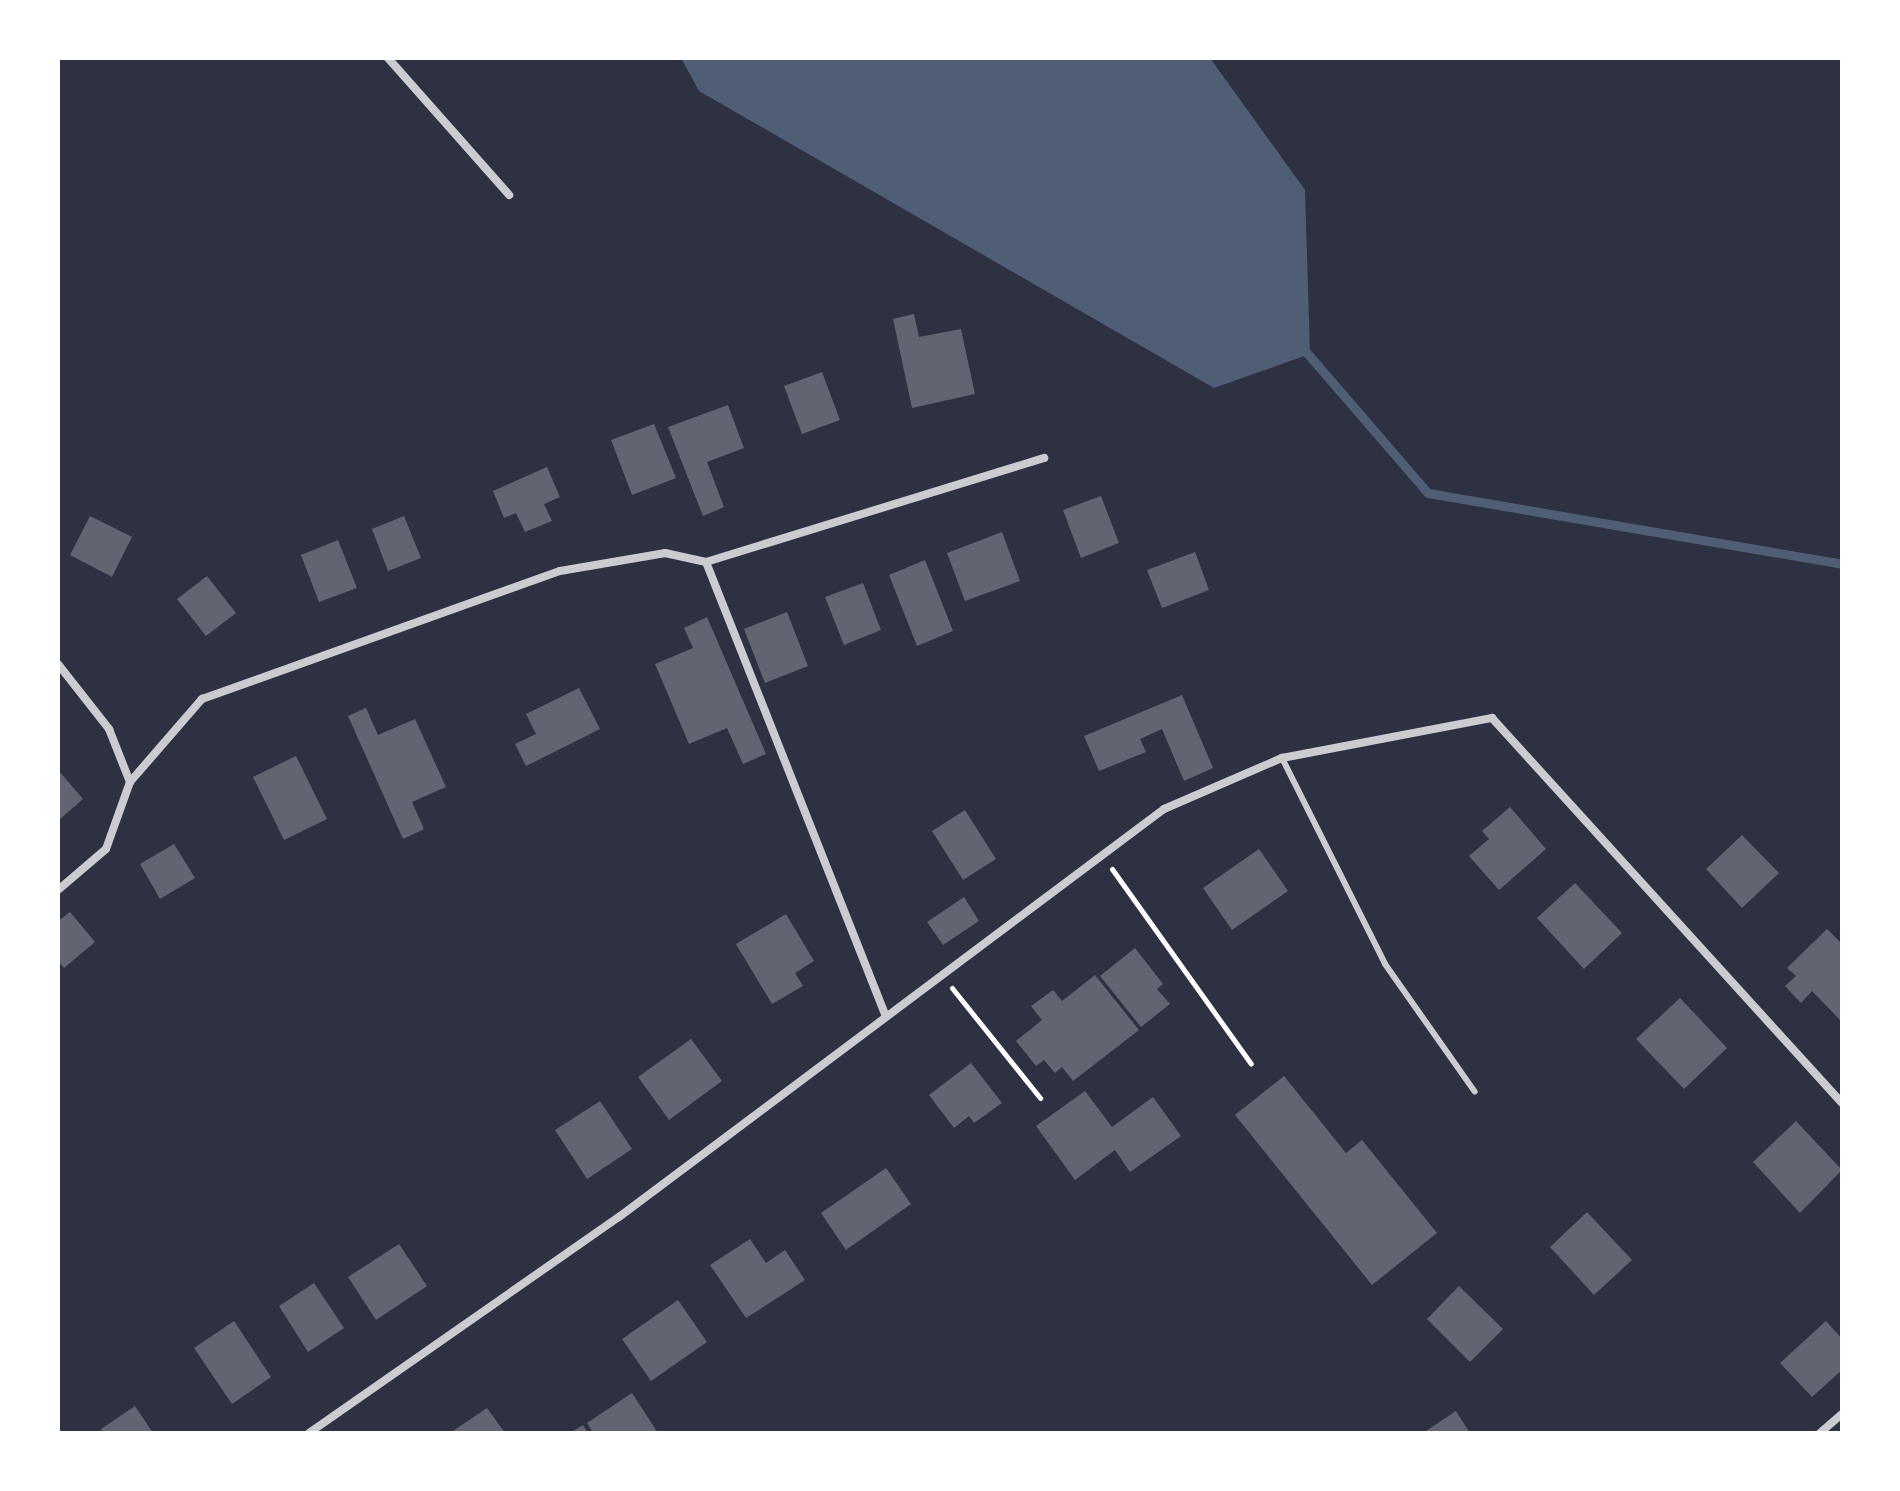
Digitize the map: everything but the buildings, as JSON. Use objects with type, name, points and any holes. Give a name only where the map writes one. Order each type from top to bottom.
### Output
[{"type":"street","points":[[388,58],[509,195]]},
{"type":"street","points":[[58,890],[106,849],[130,782],[202,699],[560,571],[665,553],[706,562],[1044,458]]},
{"type":"street","points":[[706,562],[886,1017]]},
{"type":"street","points":[[58,664],[109,729],[130,782]]},
{"type":"street","points":[[309,1433],[619,1217],[1164,809],[1282,758],[1492,718],[1842,1103]]},
{"type":"street","points":[[1820,1433],[1842,1414]]},
{"type":"lane","points":[[1282,758],[1385,964],[1475,1092]]},
{"type":"path","points":[[1102,855],[1251,1064]]},
{"type":"path","points":[[941,975],[1040,1098]]},
{"type":"water","points":[[681,58],[1210,58],[1305,190],[1310,354],[1214,388],[699,91]]},
{"type":"waterway","points":[[1301,346],[1428,493],[1842,564]]}]
